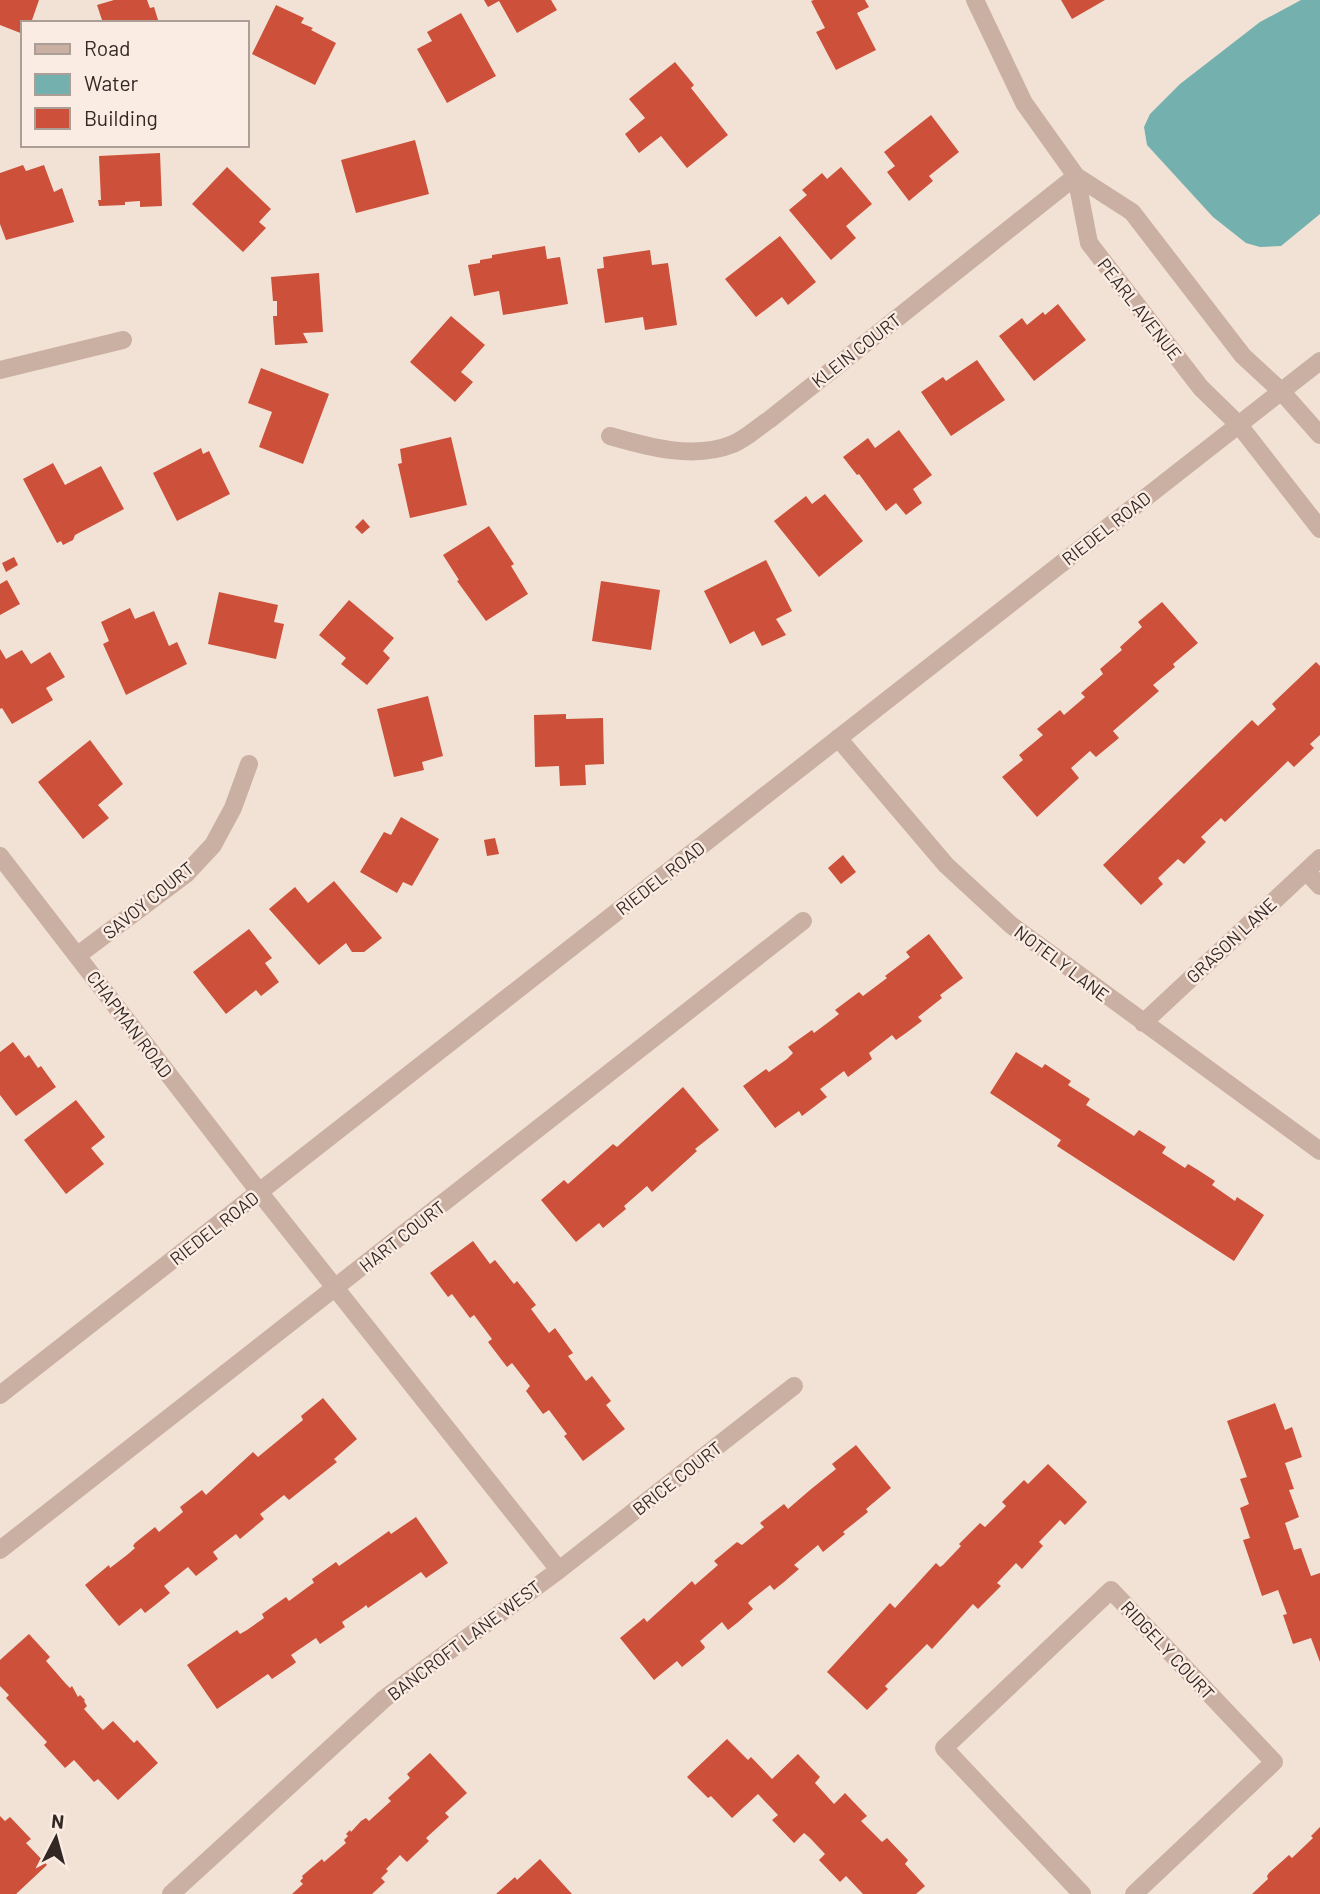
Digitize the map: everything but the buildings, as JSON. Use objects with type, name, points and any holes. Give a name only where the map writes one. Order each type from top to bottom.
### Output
[{"type":"street","name":"PEARL AVENUE","points":[[975,0],[1024,103],[1076,176],[1132,212],[1243,356],[1281,391],[1320,435]]},
{"type":"street","name":"PEARL AVENUE","points":[[1076,176],[1089,243],[1201,388],[1238,425],[1320,530]]},
{"type":"street","name":"KLEIN COURT","points":[[610,436],[647,447],[680,450],[709,451],[735,444],[769,420],[1076,176]]},
{"type":"street","points":[[0,370],[123,340]]},
{"type":"street","name":"RIEDEL ROAD","points":[[0,1395],[1320,361]]},
{"type":"street","name":"NOTELY LANE","points":[[838,737],[955,873],[1011,925],[1320,1151]]},
{"type":"street","name":"SAVOY COURT","points":[[78,956],[186,874],[213,845],[233,808],[249,764]]},
{"type":"street","name":"CHAPMAN ROAD","points":[[0,856],[260,1193]]},
{"type":"street","name":"GRASON LANE","points":[[1143,1023],[1320,858]]},
{"type":"street","points":[[1306,871],[1320,886]]},
{"type":"street","name":"HART COURT","points":[[0,1550],[803,921]]},
{"type":"street","name":"BANCROFT LANE WEST","points":[[171,1894],[384,1699],[559,1570],[260,1193]]},
{"type":"street","name":"BRICE COURT","points":[[559,1570],[794,1386]]},
{"type":"street","name":"RIDGELY COURT","points":[[1082,1894],[944,1748],[1111,1590],[1274,1762],[1134,1894]]},
{"type":"water","points":[[1301,0],[1320,0],[1320,214],[1281,246],[1260,247],[1246,243],[1213,217],[1147,145],[1144,127],[1150,114],[1180,84],[1260,22]]}]
